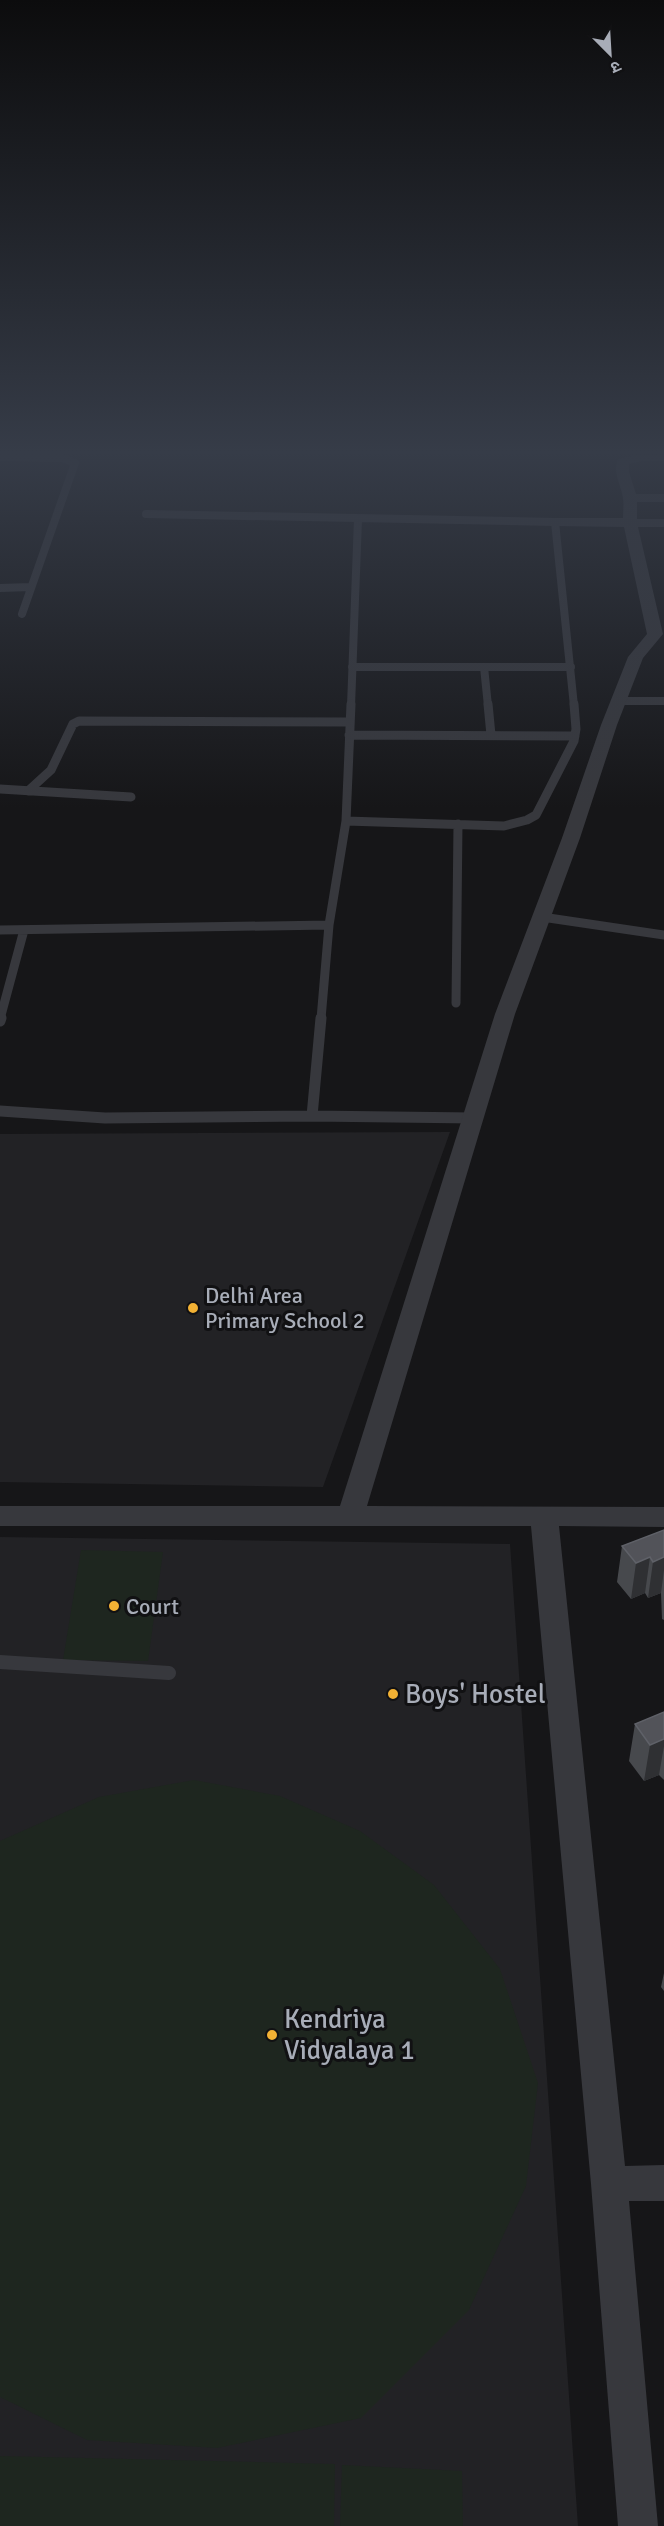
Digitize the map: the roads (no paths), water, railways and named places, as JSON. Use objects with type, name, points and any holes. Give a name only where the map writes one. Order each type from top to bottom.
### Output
[{"type":"street","points":[[349,1516],[358,1495],[451,1184],[506,1014],[609,725],[636,657],[658,632],[648,573]]},
{"type":"street","points":[[0,1516],[664,1517]]},
{"type":"street","points":[[544,1516],[609,2184],[638,2526]]},
{"type":"street","points":[[609,2184],[664,2183]]},
{"type":"lane","points":[[22,614],[36,573]]},
{"type":"lane","points":[[312,1116],[329,925],[346,821],[356,573]]},
{"type":"lane","points":[[346,821],[458,825],[516,824],[536,815],[575,736],[576,718],[561,573]]},
{"type":"lane","points":[[0,588],[31,587]]},
{"type":"lane","points":[[352,667],[571,667]]},
{"type":"lane","points":[[484,667],[491,735]]},
{"type":"lane","points":[[620,701],[664,701]]},
{"type":"lane","points":[[28,791],[45,781],[51,773],[73,724],[79,721],[349,722]]},
{"type":"lane","points":[[349,735],[575,736]]},
{"type":"lane","points":[[0,789],[131,797]]},
{"type":"lane","points":[[456,1003],[458,825]]},
{"type":"lane","points":[[542,917],[664,935]]},
{"type":"lane","points":[[0,930],[329,925]]},
{"type":"lane","points":[[0,1021],[24,930]]},
{"type":"lane","points":[[0,1111],[105,1118],[312,1116],[474,1118]]},
{"type":"lane","points":[[0,1662],[169,1673]]},
{"type":"place","name":"Delhi Area Primary School 2","points":[[193,1308]]},
{"type":"place","name":"Court","points":[[114,1606]]},
{"type":"place","name":"Boys' Hostel","points":[[393,1694]]},
{"type":"place","name":"Kendriya Vidyalaya 1","points":[[272,2035]]}]
